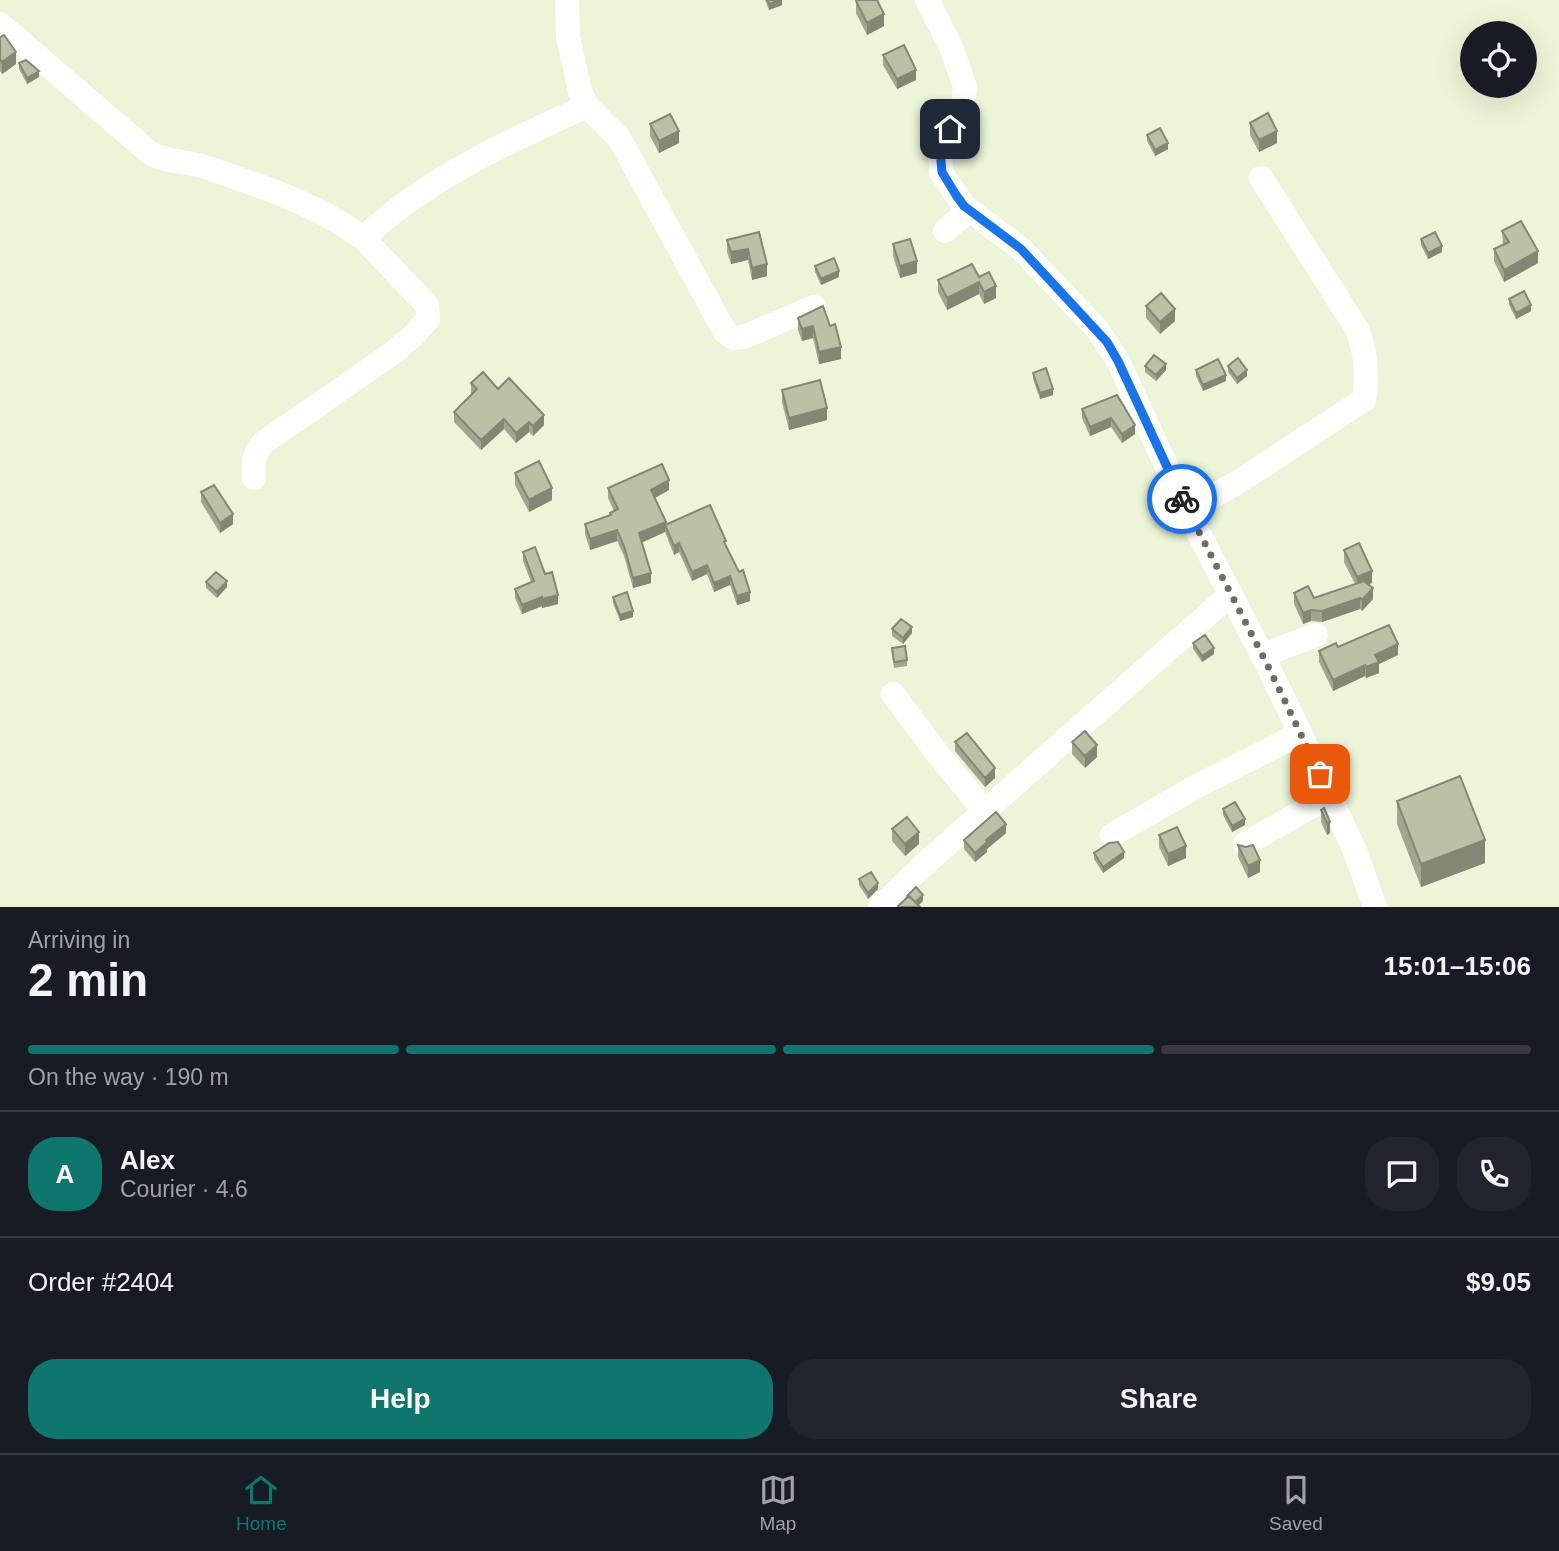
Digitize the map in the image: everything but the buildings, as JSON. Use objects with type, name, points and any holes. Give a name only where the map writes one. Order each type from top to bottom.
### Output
[{"type":"street","points":[[567,0],[568,37],[580,91],[587,106],[615,131],[725,332],[733,338],[744,337],[814,307]]},
{"type":"street","points":[[927,0],[951,47],[965,87],[962,116],[950,129],[940,149],[942,172],[964,206],[1021,249],[1107,342],[1187,511],[1263,655],[1330,796],[1355,851],[1375,907]]},
{"type":"street","points":[[0,24],[150,153],[160,159],[197,165],[291,198],[338,220],[363,238],[427,305],[428,319],[413,336],[390,355],[263,443],[257,450],[253,463],[254,478]]},
{"type":"street","points":[[363,238],[408,201],[447,175],[497,147],[587,106]]},
{"type":"street","points":[[1187,511],[1238,482],[1364,400],[1368,381],[1357,329],[1261,178]]},
{"type":"street","points":[[945,231],[960,218],[964,206]]},
{"type":"street","points":[[880,907],[1231,594]]},
{"type":"street","points":[[1263,655],[1316,635]]},
{"type":"street","points":[[893,694],[985,811]]},
{"type":"street","points":[[1112,835],[1218,775],[1300,734]]},
{"type":"street","points":[[1245,844],[1330,796]]},
{"type":"way so far","points":[[1182,499],[1320,774]]},
{"type":"route","points":[[950,129],[940,149],[942,172],[956,195],[964,206],[1021,249],[1107,342],[1182,499]]}]
